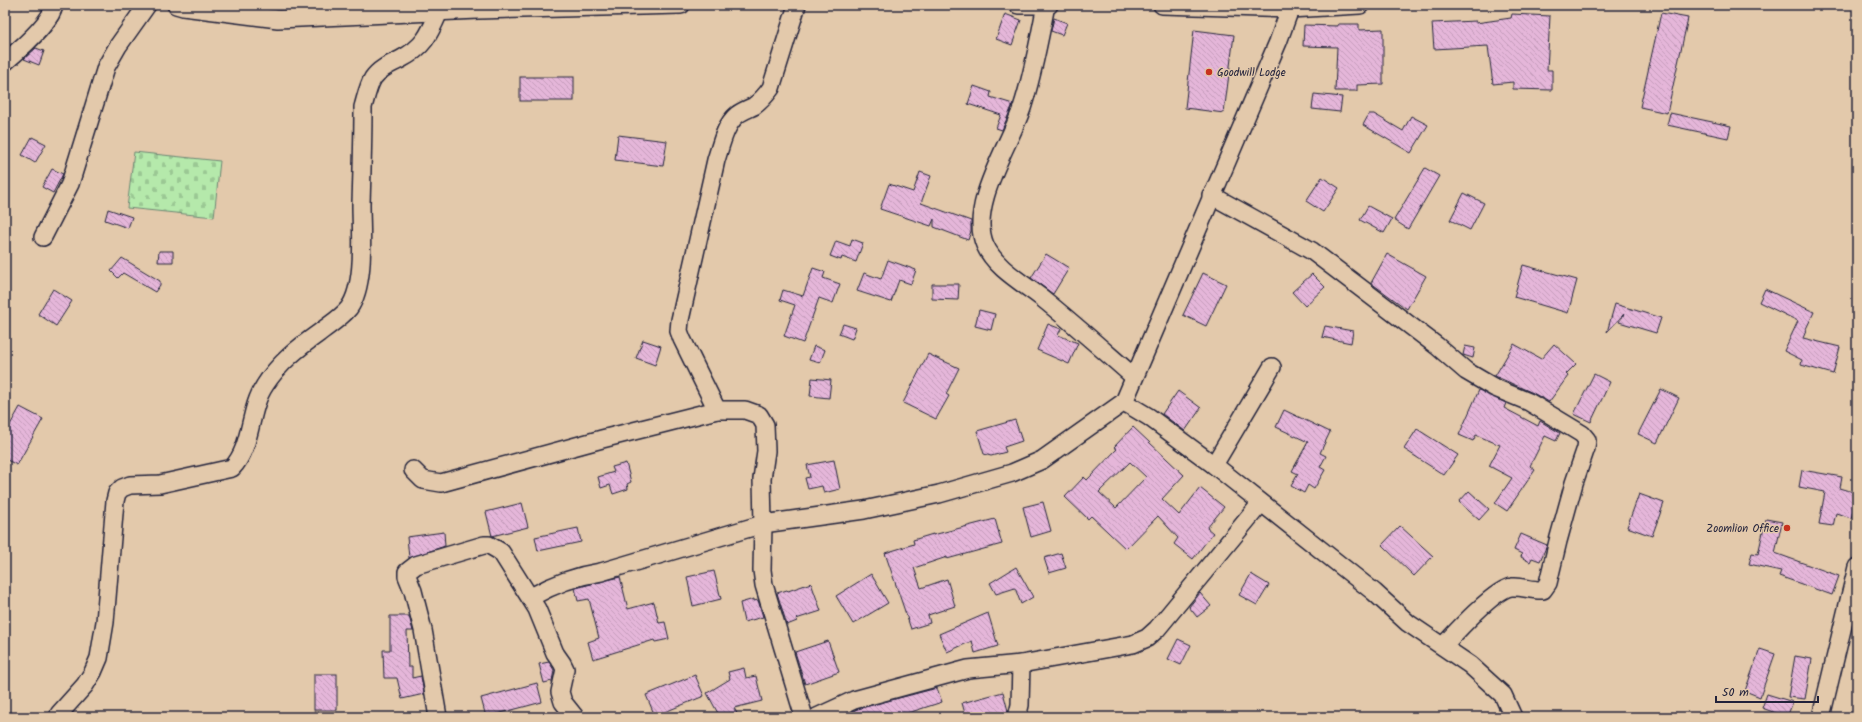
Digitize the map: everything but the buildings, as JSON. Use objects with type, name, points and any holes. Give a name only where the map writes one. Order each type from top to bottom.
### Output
[{"type":"street","points":[[5,62],[22,47],[51,16],[54,5]]},
{"type":"street","points":[[43,237],[70,184],[106,67],[118,46],[147,5]]},
{"type":"street","points":[[176,5],[278,19],[439,12],[478,8],[682,5]]},
{"type":"street","points":[[717,410],[682,339],[679,331],[680,320],[716,160],[723,138],[729,125],[737,115],[754,105],[764,97],[771,88],[797,5]]},
{"type":"street","points":[[1018,5],[1049,5]]},
{"type":"street","points":[[1046,5],[1032,70],[1021,109],[989,184],[981,214],[980,229],[985,246],[996,262],[1042,298],[1134,377]]},
{"type":"street","points":[[1162,5],[1290,9],[1360,5]]},
{"type":"street","points":[[530,597],[560,582],[582,575],[601,572],[763,524],[864,510],[939,494],[1012,473],[1042,460],[1124,402],[1278,42],[1290,9]]},
{"type":"street","points":[[59,717],[85,685],[93,672],[98,658],[105,622],[115,500],[117,493],[122,488],[130,485],[160,484],[232,468],[237,463],[243,450],[260,392],[274,371],[294,351],[336,320],[348,308],[354,298],[360,266],[363,107],[374,76],[383,68],[418,48],[429,36],[439,12]]},
{"type":"street","points":[[1212,195],[1312,251],[1437,346],[1466,371],[1495,388],[1529,402],[1582,434],[1587,440],[1586,448],[1574,483],[1558,541],[1548,583],[1543,590],[1537,591],[1513,586],[1505,589],[1467,622],[1443,646]]},
{"type":"street","points":[[1214,465],[1272,367]]},
{"type":"street","points":[[1124,402],[1149,417],[1214,465],[1374,592],[1408,623],[1470,665],[1503,695],[1513,717]]},
{"type":"street","points":[[413,470],[423,480],[441,483],[602,439],[717,410],[745,410],[759,415],[765,425],[766,451],[762,479],[762,570],[764,585],[804,717]]},
{"type":"street","points":[[817,717],[854,700],[968,669],[1021,664],[1133,644],[1147,638],[1157,628],[1261,502]]},
{"type":"street","points":[[438,717],[423,630],[413,591],[407,576],[410,568],[484,545],[489,545],[501,552],[530,597],[555,653],[565,669],[560,692],[563,702],[575,717]]},
{"type":"street","points":[[1821,717],[1857,567]]},
{"type":"street","points":[[1017,717],[1020,705],[1021,664]]},
{"type":"green space","points":[[134,152],[220,161],[214,217],[127,208]]},
{"type":"place","name":"Goodwill Lodge","points":[[1209,72]]},
{"type":"place","name":"Zoomlion Office","points":[[1787,528]]}]
